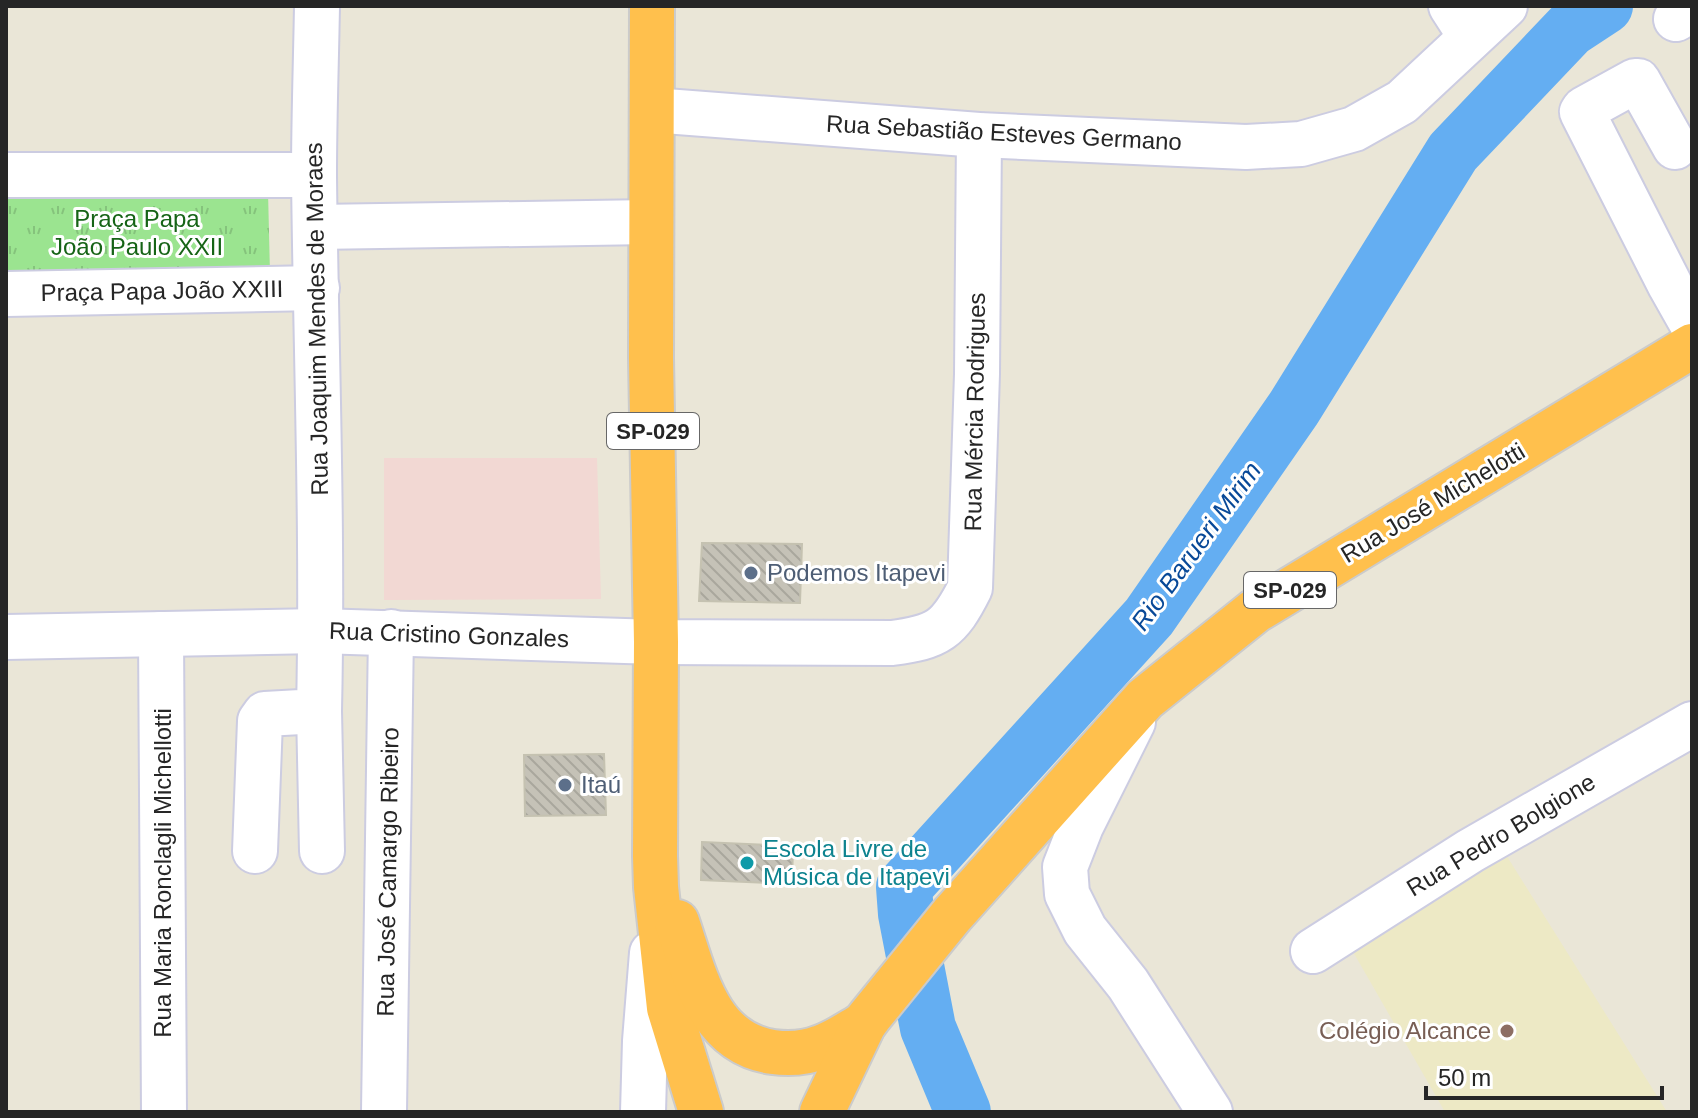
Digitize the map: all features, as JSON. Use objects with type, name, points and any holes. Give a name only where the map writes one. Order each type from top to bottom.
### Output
[{"type":"highway","name":"SP-029","points":[[652,6],[651,358],[656,871],[669,1008],[701,1112]]},
{"type":"highway","name":"Rua José Michelotti","points":[[867,1020],[952,915],[1145,699],[1255,611],[1692,346]]},
{"type":"highway","name":"SP-029","points":[[656,871],[700,988],[715,1018],[732,1036],[758,1050],[787,1054],[821,1048],[867,1020]]},
{"type":"highway","name":"SP-029","points":[[822,1112],[867,1020]]},
{"type":"street","name":"Rua Joaquim Mendes de Moraes","points":[[317,6],[314,175],[322,851]]},
{"type":"street","name":"Rua Sebastião Esteves Germano","points":[[652,110],[979,135],[1246,147],[1301,144],[1354,129],[1402,102],[1461,21],[1505,6]]},
{"type":"street","points":[[1675,147],[1638,81],[1582,112],[1692,324]]},
{"type":"street","name":"Rua Mércia Rodrigues","points":[[892,643],[921,639],[942,629],[958,612],[970,588],[977,374],[979,135]]},
{"type":"street","points":[[6,175],[314,175]]},
{"type":"street","points":[[316,227],[651,222]]},
{"type":"street","name":"Praça Papa João XXIII","points":[[6,294],[317,288]]},
{"type":"street","name":"Rua Cristino Gonzales","points":[[6,637],[320,631],[656,642],[892,643]]},
{"type":"street","name":"Rua José Camargo Ribeiro","points":[[384,1112],[391,632]]},
{"type":"street","name":"Rua Maria Ronclagli Michellotti","points":[[161,634],[164,1112]]},
{"type":"street","points":[[1145,699],[1070,853],[1065,867],[1067,894],[1085,930],[1128,984],[1210,1112]]},
{"type":"street","points":[[255,851],[260,721],[265,714],[319,711]]},
{"type":"street","name":"Rua Pedro Bolgione","points":[[1313,951],[1470,851],[1692,724]]},
{"type":"street","points":[[643,1112],[656,871]]},
{"type":"shaded area","points":[[384,458],[597,458],[601,599],[384,600]]},
{"type":"shaded area","name":"Colégio Alcance","points":[[1503,850],[1667,1112],[1445,1112],[1352,950]]},
{"type":"green space","name":"Praça Papa João Paulo XXII","points":[[6,189],[268,191],[270,274],[6,275]]},
{"type":"building","name":"Podemos Itapevi","points":[[702,543],[802,544],[800,603],[699,601]]},
{"type":"building","name":"Itaú","points":[[604,754],[606,815],[525,816],[524,755]]},
{"type":"building","name":"Escola Livre de Música de Itapevi","points":[[702,842],[793,846],[792,884],[701,880]]},
{"type":"waterway","name":"Rio Barueri Mirim","points":[[963,1112],[928,1028],[906,914],[904,887],[1149,617],[1294,408],[1453,152],[1570,29],[1605,6]]},
{"type":"place","name":"Podemos Itapevi","points":[[751,573]]},
{"type":"place","name":"Itaú","points":[[565,785]]},
{"type":"place","name":"Escola Livre de Música de Itapevi","points":[[747,863]]},
{"type":"place","name":"Colégio Alcance","points":[[1507,1031]]}]
